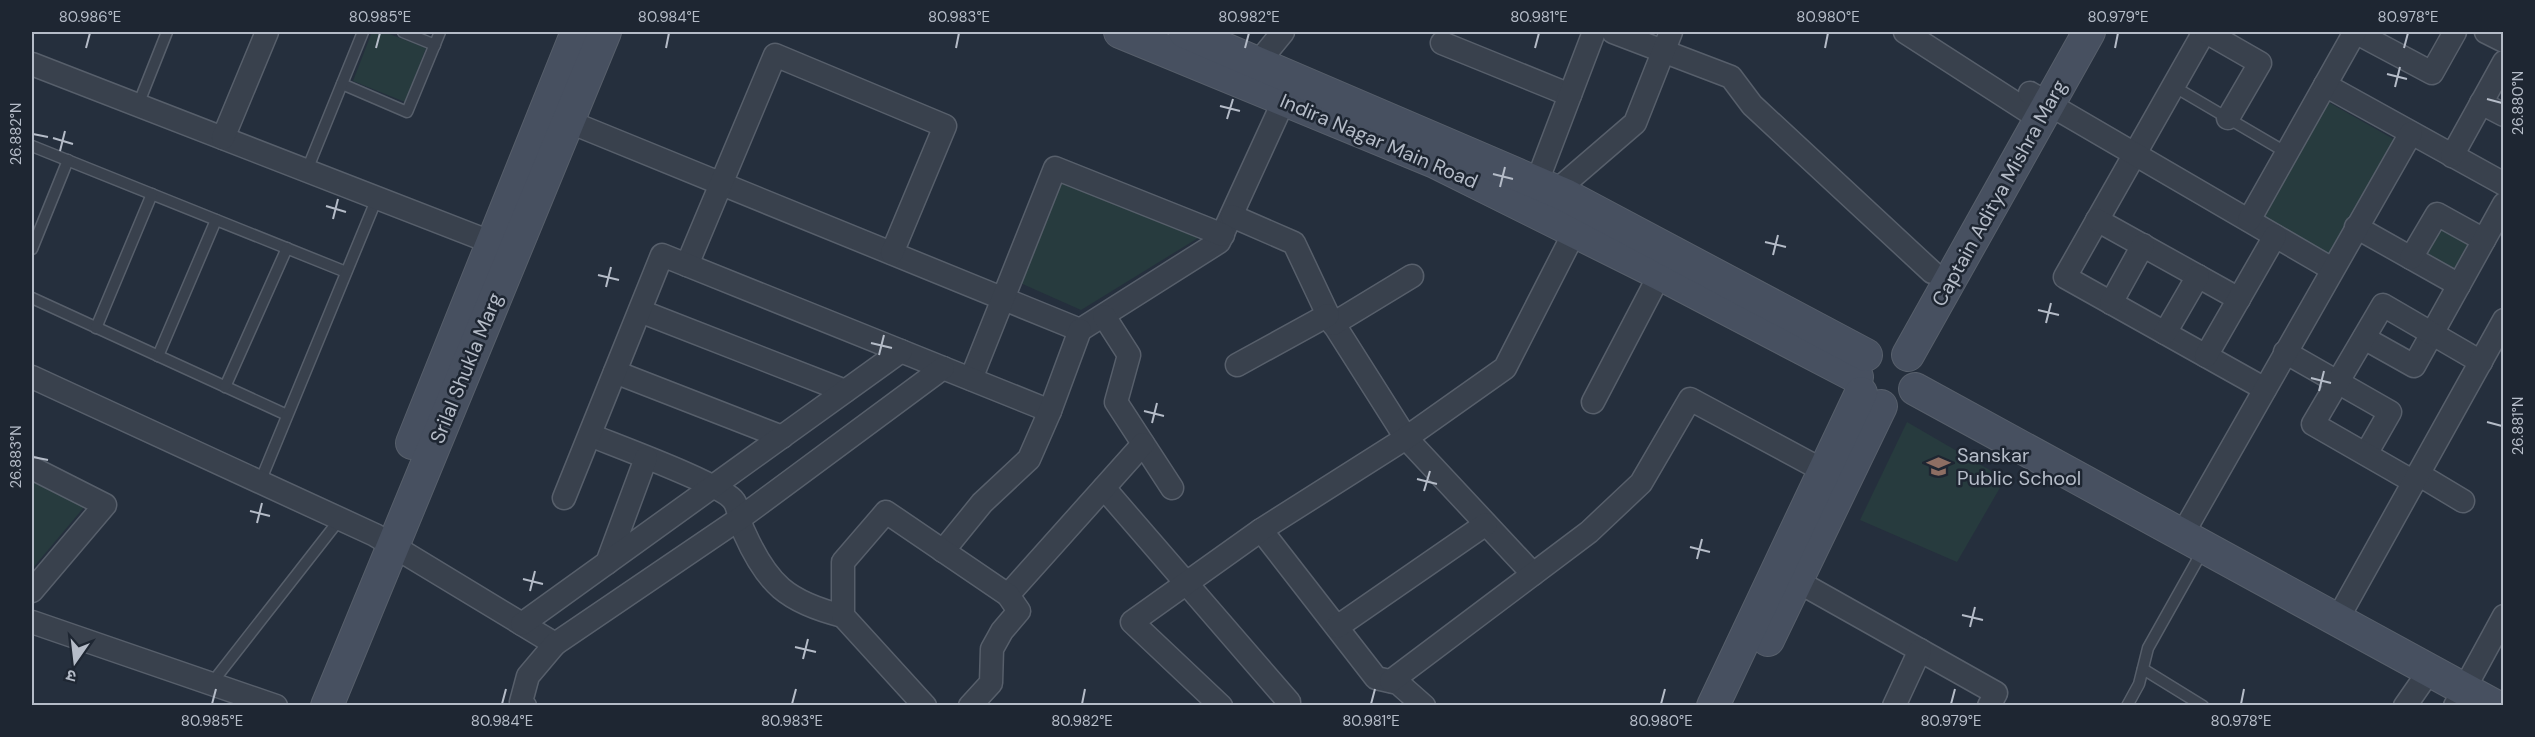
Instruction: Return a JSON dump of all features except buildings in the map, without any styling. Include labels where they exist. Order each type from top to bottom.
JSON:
[{"type":"street","points":[[223,138],[267,32]]},
{"type":"street","name":"Srilal Shukla Marg","points":[[556,117],[577,32]]},
{"type":"street","name":"Srilal Shukla Marg","points":[[327,705],[384,541],[556,117],[605,32]]},
{"type":"street","name":"Indira Nagar Main Road","points":[[1120,32],[1250,72],[1289,88],[1435,162],[1540,194],[1877,372]]},
{"type":"street","name":"Indira Nagar Main Road","points":[[1185,32],[1250,72]]},
{"type":"street","points":[[1250,72],[1283,32]]},
{"type":"street","points":[[1540,194],[1570,95],[1594,32]]},
{"type":"street","points":[[1613,32],[1668,41],[1731,77],[1752,105],[1932,272]]},
{"type":"street","name":"Captain Aditya Mishra Marg","points":[[1737,705],[1797,581],[1877,372],[2035,106],[2064,32]]},
{"type":"street","name":"Captain Aditya Mishra Marg","points":[[1713,705],[1824,471],[1932,272],[2035,106],[2089,32]]},
{"type":"street","points":[[2228,118],[2260,63],[2205,32],[2065,277],[2265,389]]},
{"type":"street","points":[[2249,220],[2355,32],[2432,73],[2454,32]]},
{"type":"street","points":[[2486,32],[2504,41]]},
{"type":"street","points":[[1911,33],[2035,106],[2135,154],[2332,269]]},
{"type":"street","points":[[1540,194],[1635,123],[1668,41]]},
{"type":"street","points":[[1442,43],[1570,95]]},
{"type":"street","points":[[687,265],[776,55],[945,126],[892,253]]},
{"type":"street","points":[[2452,156],[2504,62]]},
{"type":"street","points":[[32,64],[503,247]]},
{"type":"street","points":[[2325,85],[2504,184]]},
{"type":"street","points":[[943,551],[982,503],[1029,459],[1050,411],[1080,330],[1220,242],[1289,88]]},
{"type":"street","points":[[2481,103],[2504,115]]},
{"type":"street","points":[[556,117],[1080,330]]},
{"type":"street","points":[[2193,541],[2265,389],[2411,133]]},
{"type":"street","points":[[971,379],[1055,168],[1227,225],[1294,243],[1331,320],[1406,438],[1533,574]]},
{"type":"street","name":"Indira Nagar Main Road","points":[[1540,194],[1575,231],[1660,274],[1877,372]]},
{"type":"street","points":[[2364,338],[2414,366],[2504,204]]},
{"type":"street","points":[[2411,258],[2438,214],[2484,240]]},
{"type":"street","points":[[2097,220],[2239,299]]},
{"type":"street","points":[[2356,227],[2459,285]]},
{"type":"street","points":[[1221,705],[1132,622],[1261,530],[1406,438],[1505,368],[1575,231]]},
{"type":"street","points":[[2206,356],[2276,236]]},
{"type":"street","points":[[2111,303],[2143,245]]},
{"type":"street","points":[[564,498],[662,255],[1050,411]]},
{"type":"street","points":[[1593,402],[1660,274]]},
{"type":"street","points":[[1237,365],[1331,320],[1412,276]]},
{"type":"street","points":[[2165,333],[2198,276]]},
{"type":"street","points":[[2463,501],[2366,454],[2313,424],[2383,305],[2481,362]]},
{"type":"street","points":[[640,311],[845,391]]},
{"type":"street","points":[[1104,316],[1129,355],[1116,402],[1172,488]]},
{"type":"street","points":[[2337,620],[2504,320]]},
{"type":"street","points":[[522,624],[901,351]]},
{"type":"street","points":[[2285,352],[2390,412],[2366,454]]},
{"type":"street","points":[[1877,372],[1916,366],[1918,374],[1915,390],[2430,670],[2459,697],[2495,705]]},
{"type":"street","points":[[525,705],[521,702],[528,676],[555,644],[739,519],[944,368]]},
{"type":"street","points":[[615,372],[782,437]]},
{"type":"street","points":[[32,377],[384,541],[555,644]]},
{"type":"street","points":[[1391,681],[1589,532],[1641,483],[1690,399],[1824,471]]},
{"type":"street","points":[[590,435],[714,486],[734,501],[739,519],[758,563],[781,591],[818,609],[843,616],[925,705]]},
{"type":"street","points":[[1008,595],[1143,444]]},
{"type":"street","points":[[607,563],[646,458]]},
{"type":"street","points":[[32,468],[105,505],[32,591]]},
{"type":"street","points":[[1104,488],[1288,702]]},
{"type":"street","points":[[843,616],[843,562],[886,512],[1008,595],[1019,611],[1002,631],[992,649],[991,683],[970,705]]},
{"type":"street","points":[[1337,627],[1486,524]]},
{"type":"street","points":[[1261,530],[1376,678],[1398,683],[1424,705]]},
{"type":"street","name":"Srilal Shukla Marg","points":[[305,705],[384,541]]},
{"type":"street","points":[[1797,581],[1995,693],[1989,705]]},
{"type":"street","points":[[2459,697],[2504,616]]},
{"type":"street","points":[[32,622],[276,705]]},
{"type":"street","points":[[1894,705],[1920,650]]},
{"type":"street","points":[[2405,705],[2430,670]]},
{"type":"lane","points":[[138,105],[167,32]]},
{"type":"lane","points":[[307,170],[363,32]]},
{"type":"lane","points":[[403,32],[435,45]]},
{"type":"lane","points":[[342,84],[407,112],[440,32]]},
{"type":"lane","points":[[2173,86],[2287,153]]},
{"type":"lane","points":[[32,146],[346,272]]},
{"type":"lane","points":[[32,249],[68,160]]},
{"type":"lane","points":[[96,328],[152,194]]},
{"type":"lane","points":[[260,482],[377,198]]},
{"type":"lane","points":[[158,356],[216,220]]},
{"type":"lane","points":[[225,387],[286,248]]},
{"type":"lane","points":[[32,298],[287,415]]},
{"type":"lane","points":[[211,684],[340,519]]},
{"type":"lane","points":[[2127,705],[2139,684],[2148,648],[2193,541]]},
{"type":"lane","points":[[2143,669],[2203,705]]},
{"type":"green space","points":[[372,32],[384,32],[426,48],[405,102],[353,81]]},
{"type":"green space","points":[[2328,102],[2397,141],[2331,256],[2263,218]]},
{"type":"green space","points":[[1062,180],[1198,238],[1081,310],[1018,282]]},
{"type":"green space","points":[[2437,223],[2477,245],[2458,279],[2418,257]]},
{"type":"green space","points":[[1907,422],[2005,479],[1957,562],[1860,520]]},
{"type":"green space","points":[[32,479],[85,506],[32,569]]},
{"type":"place","name":"Sanskar Public School","points":[[1939,467]]}]
